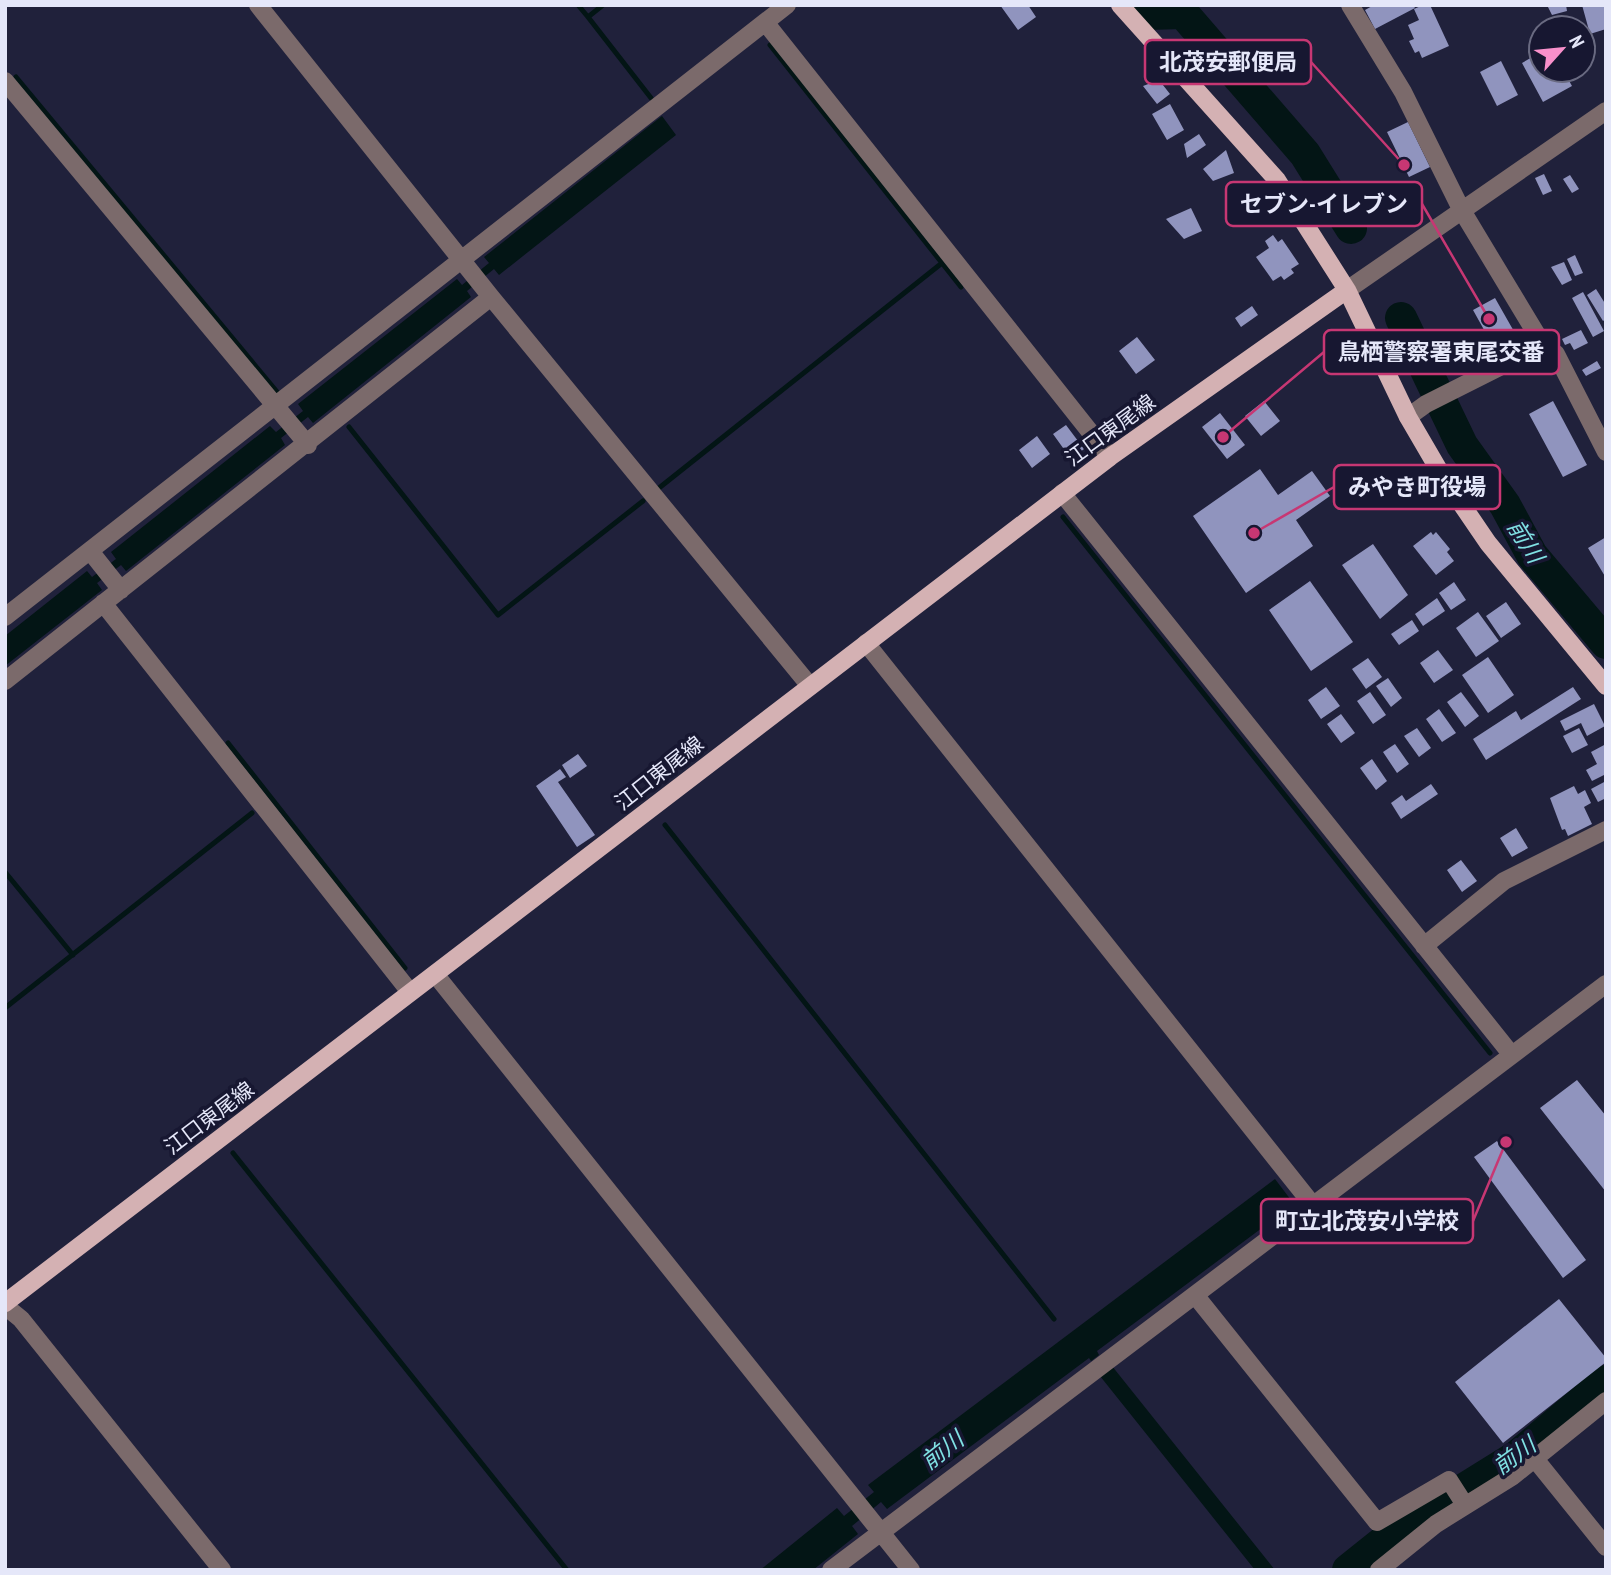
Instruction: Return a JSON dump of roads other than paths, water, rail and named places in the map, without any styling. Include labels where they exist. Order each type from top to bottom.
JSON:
[{"type":"main road","points":[[1122,6],[1276,180],[1347,290],[1408,417],[1443,477],[1489,543],[1606,686]]},
{"type":"main road","name":"江口東尾線","points":[[5,1305],[1062,493],[1347,290]]},
{"type":"street","points":[[258,5],[810,685]]},
{"type":"street","points":[[5,681],[103,603],[111,578],[308,445],[477,278],[787,5]]},
{"type":"street","points":[[1350,5],[1403,92],[1461,209],[1543,345],[1556,354],[1606,452]]},
{"type":"street","points":[[765,22],[1110,457]]},
{"type":"street","points":[[5,81],[308,445]]},
{"type":"street","points":[[1347,290],[1605,112]]},
{"type":"street","points":[[5,617],[275,405],[477,278]]},
{"type":"street","points":[[1408,417],[1450,391],[1543,345]]},
{"type":"street","points":[[1062,493],[1511,1054]]},
{"type":"street","points":[[90,551],[111,578]]},
{"type":"street","points":[[103,603],[410,992]]},
{"type":"street","points":[[866,643],[1312,1205]]},
{"type":"street","points":[[1424,946],[1504,881],[1606,830]]},
{"type":"street","points":[[435,974],[911,1570]]},
{"type":"street","points":[[831,1570],[874,1523],[1195,1295],[1606,984]]},
{"type":"street","points":[[1195,1295],[1377,1522],[1449,1480],[1464,1503]]},
{"type":"street","points":[[5,1305],[21,1318],[222,1570]]},
{"type":"street","points":[[1379,1570],[1464,1503],[1535,1459],[1606,1401]]},
{"type":"street","points":[[1535,1459],[1606,1547]]},
{"type":"water","points":[[662,116],[676,135],[499,275],[494,269],[467,291],[471,297],[313,423],[308,417],[281,438],[285,445],[126,571],[121,565],[97,583],[102,590],[5,666],[5,636],[87,571],[92,577],[116,559],[111,552],[270,426],[276,432],[303,411],[298,404],[457,279],[462,285],[489,263],[484,257]]},
{"type":"water","points":[[1275,1179],[1294,1204],[1097,1351],[1099,1355],[1091,1361],[1089,1358],[887,1509],[881,1502],[852,1526],[858,1534],[813,1570],[760,1570],[837,1508],[844,1516],[874,1492],[868,1485]]},
{"type":"water","points":[[1112,1366],[1275,1570],[1255,1570],[1100,1376]]},
{"type":"water","points":[[1444,1497],[1447,1503],[1360,1570],[1340,1570],[1394,1526]]},
{"type":"waterway","points":[[578,5],[588,17]]},
{"type":"waterway","points":[[603,5],[588,17],[651,98]]},
{"type":"waterway","name":"前川","points":[[1139,5],[1146,14],[1183,13],[1305,154],[1351,228]]},
{"type":"waterway","points":[[770,45],[942,263]]},
{"type":"waterway","points":[[16,77],[278,393]]},
{"type":"waterway","points":[[659,488],[942,263],[961,287]]},
{"type":"waterway","name":"前川","points":[[1401,318],[1462,445],[1505,505],[1532,555],[1606,643]]},
{"type":"waterway","points":[[349,427],[498,615],[643,501]]},
{"type":"waterway","points":[[1063,517],[1490,1053]]},
{"type":"waterway","points":[[228,743],[405,968]]},
{"type":"waterway","points":[[5,1008],[252,813]]},
{"type":"waterway","points":[[665,825],[1054,1319]]},
{"type":"waterway","points":[[5,872],[73,955]]},
{"type":"waterway","points":[[233,1153],[567,1570]]},
{"type":"waterway","name":"前川","points":[[1348,1570],[1398,1530],[1517,1456],[1606,1381]]},
{"type":"place","name":"北茂安郵便局","points":[[1404,165]]},
{"type":"place","name":"セブン-イレブン","points":[[1489,319]]},
{"type":"place","name":"鳥栖警察署東尾交番","points":[[1223,437]]},
{"type":"place","name":"みやき町役場","points":[[1254,533]]},
{"type":"place","name":"町立北茂安小学校","points":[[1506,1142]]}]
